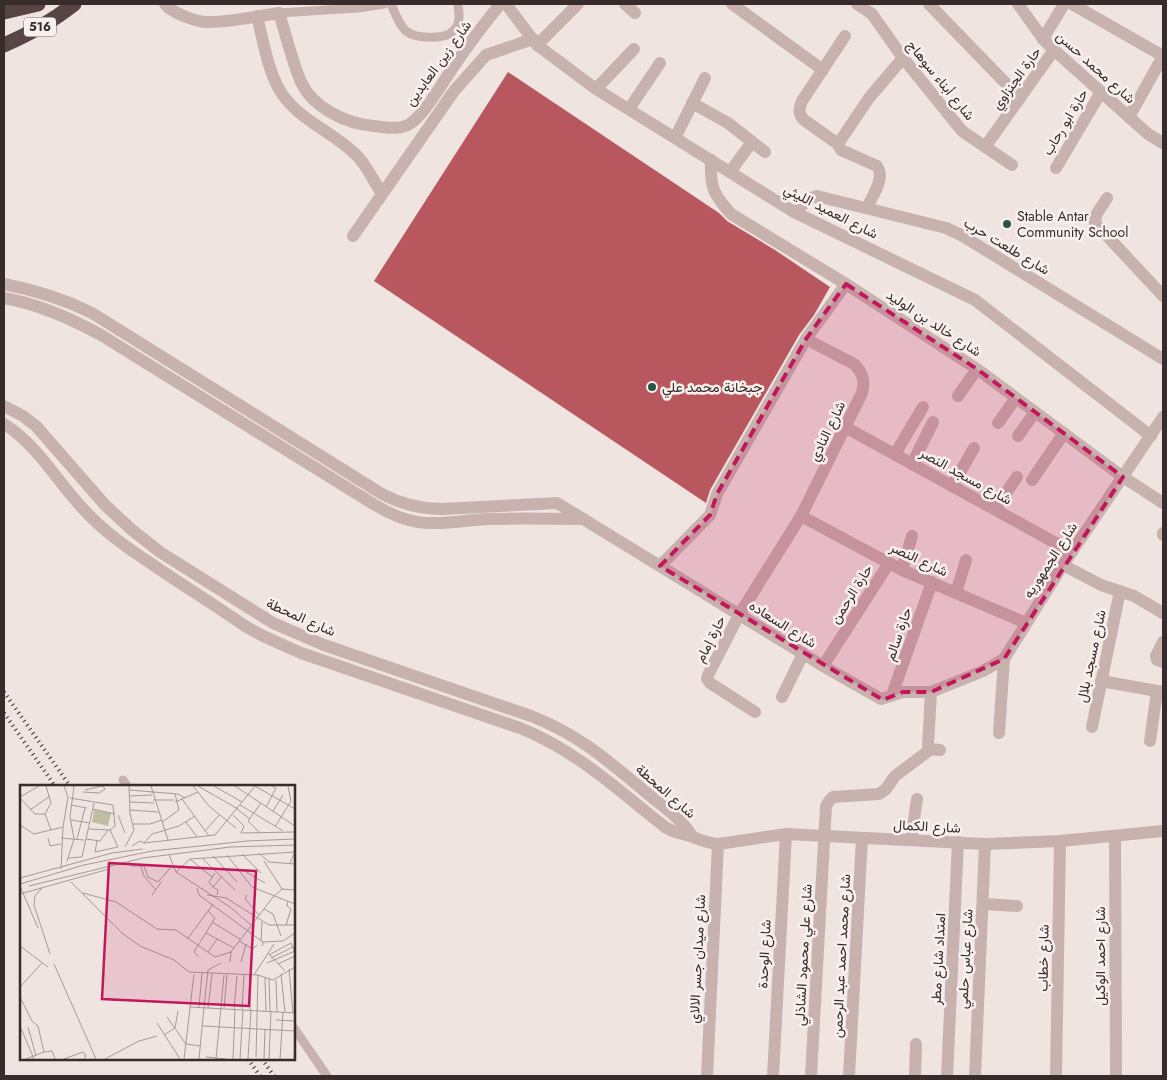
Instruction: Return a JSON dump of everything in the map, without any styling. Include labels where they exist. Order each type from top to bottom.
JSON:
[{"type":"highway","name":"516","points":[[4,12],[38,4]]},
{"type":"highway","name":"516","points":[[4,44],[36,29],[74,4]]},
{"type":"street","points":[[164,4],[168,8],[187,17],[209,22],[279,13]]},
{"type":"street","name":"شارع زين العابدين","points":[[279,13],[302,84],[314,99],[329,111],[350,122],[359,125],[396,128],[409,124],[419,116],[461,55],[500,4]]},
{"type":"street","name":"شارع العميد الليثي","points":[[506,4],[535,42],[596,89],[794,212],[975,300],[1151,436]]},
{"type":"street","points":[[353,236],[454,91],[486,55],[535,42],[578,4]]},
{"type":"street","points":[[624,4],[635,13]]},
{"type":"street","points":[[732,4],[822,70]]},
{"type":"street","name":"شارع أبناء سوهاج","points":[[857,4],[872,14],[962,131],[1012,165]]},
{"type":"street","points":[[929,4],[1020,98]]},
{"type":"street","name":"شارع محمد حسن","points":[[1018,4],[1043,39],[1054,50],[1128,117],[1148,134],[1163,143]]},
{"type":"street","points":[[1043,39],[1064,4]]},
{"type":"street","points":[[1072,4],[1163,56],[1128,117]]},
{"type":"street","points":[[257,16],[271,71],[280,90],[308,120],[339,141],[360,159],[382,194]]},
{"type":"street","points":[[845,36],[802,101],[799,108],[800,116],[838,144],[841,150],[877,166],[880,170],[880,180],[867,208]]},
{"type":"street","points":[[596,89],[634,49]]},
{"type":"street","name":"حارة الجنزاوي","points":[[985,147],[1054,50]]},
{"type":"street","points":[[838,144],[869,98],[904,58]]},
{"type":"street","points":[[629,109],[660,62]]},
{"type":"street","points":[[676,138],[705,78]]},
{"type":"street","name":"حارة ابو رحاب","points":[[1056,168],[1101,92]]},
{"type":"street","points":[[692,103],[728,123],[765,152]]},
{"type":"street","points":[[339,141],[350,122]]},
{"type":"street","points":[[730,172],[752,142]]},
{"type":"street","name":"شارع خالد بن الوليد","points":[[712,160],[711,180],[718,199],[731,214],[846,284],[977,369],[1163,503]]},
{"type":"street","name":"شارع طلعت حرب","points":[[794,212],[811,198],[817,196],[946,228],[961,235],[1163,359]]},
{"type":"street","points":[[1107,198],[1096,215],[1095,224],[1163,296]]},
{"type":"street","points":[[4,284],[53,296],[92,313],[393,500],[429,509],[584,519]]},
{"type":"street","points":[[660,566],[710,515],[717,494],[806,339],[846,284]]},
{"type":"street","points":[[4,298],[57,313],[101,335],[387,512],[414,522],[428,524],[443,524],[490,513]]},
{"type":"street","name":"شارع النادي","points":[[739,615],[801,516],[864,386],[860,370],[854,364],[806,339]]},
{"type":"street","points":[[958,396],[977,369]]},
{"type":"street","points":[[998,423],[1016,398]]},
{"type":"street","name":"شارع المحطة","points":[[4,406],[23,416],[36,426],[106,505],[132,530],[160,552],[256,614],[307,639],[531,716],[564,730],[595,750],[679,821],[692,836]]},
{"type":"street","points":[[895,454],[923,407]]},
{"type":"street","points":[[1018,436],[1035,412]]},
{"type":"street","name":"شارع الجمهوريه","points":[[1000,733],[1004,659],[1063,565],[1163,417]]},
{"type":"street","points":[[912,464],[933,422]]},
{"type":"street","name":"شارع المحطة","points":[[4,424],[34,449],[78,504],[104,530],[133,552],[245,626],[301,653],[536,735],[582,761],[671,831],[692,836]]},
{"type":"street","name":"شارع مسجد النصر","points":[[846,426],[1072,552]]},
{"type":"street","points":[[1032,480],[1064,433]]},
{"type":"street","points":[[952,486],[974,448]]},
{"type":"street","points":[[995,510],[1017,477]]},
{"type":"street","name":"شارع السعاده","points":[[490,513],[557,503],[803,654],[881,699],[886,699],[903,692],[931,692],[1004,659]]},
{"type":"street","name":"شارع النصر","points":[[801,516],[902,570],[1026,623]]},
{"type":"street","points":[[902,570],[912,536]]},
{"type":"street","points":[[956,593],[966,560]]},
{"type":"street","name":"حارة الرحمن","points":[[823,666],[889,563]]},
{"type":"street","points":[[1063,565],[1100,585],[1134,596],[1163,613]]},
{"type":"street","name":"حارة سالم","points":[[892,695],[932,582]]},
{"type":"street","name":"شارع مسجد بلال","points":[[1092,727],[1120,590]]},
{"type":"street","name":"حارة إمام","points":[[739,615],[707,679],[710,683],[754,712]]},
{"type":"street","points":[[1163,642],[1156,656],[1158,660],[1163,662]]},
{"type":"street","points":[[782,697],[803,654]]},
{"type":"street","points":[[1101,681],[1160,692],[1150,741]]},
{"type":"street","name":"شارع علي محمود الشاذلي","points":[[812,1076],[826,806],[833,797],[879,794],[886,789],[895,776],[935,750],[928,742],[931,692]]},
{"type":"street","points":[[911,840],[917,799]]},
{"type":"street","name":"شارع الكمال","points":[[692,836],[709,843],[718,844],[786,834],[985,844],[1060,841],[1163,831]]},
{"type":"street","name":"شارع الوحدة","points":[[773,1076],[786,834]]},
{"type":"street","name":"شارع احمد الوكيل","points":[[1114,836],[1116,1076]]},
{"type":"street","name":"شارع محمد احمد عبد الرحمن","points":[[849,1076],[862,838]]},
{"type":"street","name":"شارع خطاب","points":[[1056,1076],[1060,841]]},
{"type":"street","name":"امتداد شارع مطر","points":[[947,1076],[958,842]]},
{"type":"street","name":"شارع ميدان جسر الالاي","points":[[707,1076],[718,844]]},
{"type":"street","name":"شارع عباس حلمي","points":[[974,1076],[985,844]]},
{"type":"street","points":[[983,904],[1017,906]]},
{"type":"street","points":[[915,1076],[916,1044]]},
{"type":"lane","points":[[279,13],[358,8],[384,4]]},
{"type":"lane","points":[[391,4],[405,30],[414,36],[421,37],[448,35],[455,30],[458,22],[458,4]]},
{"type":"lane","points":[[295,1029],[327,1076]]},
{"type":"highlighted area","points":[[846,284],[977,369],[1123,477],[1004,659],[931,692],[903,692],[883,700],[660,566],[710,515],[717,494],[806,339]]},
{"type":"building","name":"جبخانة محمد علي","points":[[508,72],[719,213],[727,221],[830,287],[814,315],[799,335],[710,490],[706,503],[374,281]]},
{"type":"railway","points":[[4,692],[69,785]]},
{"type":"railway","points":[[4,713],[54,785]]},
{"type":"railway","points":[[249,1060],[260,1076]]},
{"type":"railway","points":[[263,1060],[274,1076]]},
{"type":"place","name":"Stable Antar Community School","points":[[1007,224]]},
{"type":"place","name":"جبخانة محمد علي","points":[[652,387]]}]
